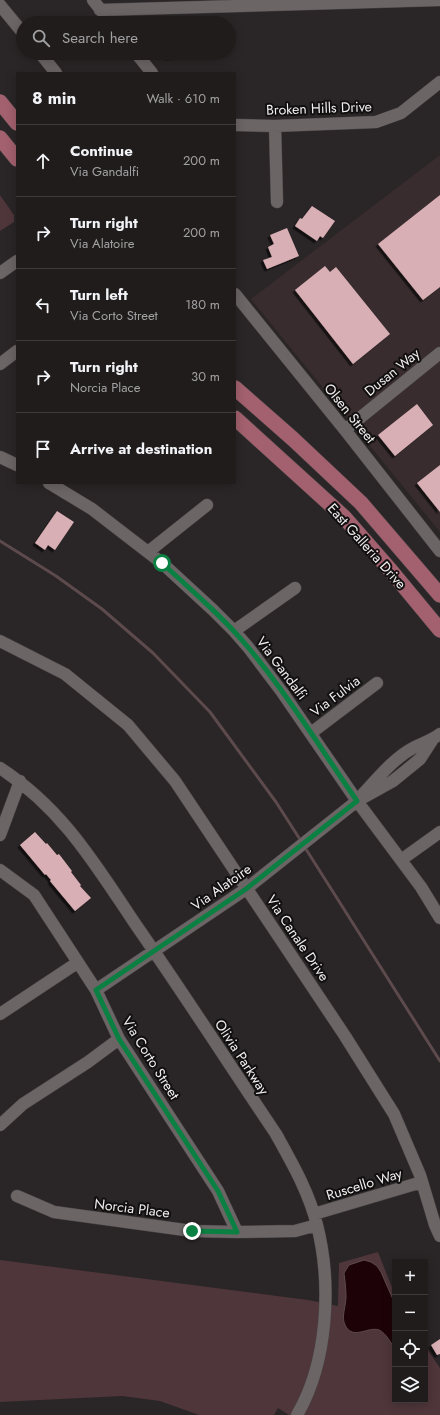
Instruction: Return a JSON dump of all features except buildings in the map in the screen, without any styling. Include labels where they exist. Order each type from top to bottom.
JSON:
[{"type":"main road","points":[[0,102],[16,122]]},
{"type":"main road","points":[[0,138],[16,158]]},
{"type":"main road","name":"East Galleria Drive","points":[[236,389],[293,439],[361,503],[440,595]]},
{"type":"main road","name":"East Galleria Drive","points":[[236,419],[344,517],[440,630]]},
{"type":"street","points":[[92,0],[105,16]]},
{"type":"street","points":[[100,10],[198,4],[440,0]]},
{"type":"street","points":[[0,4],[16,24]]},
{"type":"street","points":[[46,60],[55,72]]},
{"type":"street","points":[[142,60],[151,72]]},
{"type":"street","name":"Broken Hills Drive","points":[[236,125],[275,126],[376,122],[401,113],[440,82]]},
{"type":"street","points":[[275,126],[277,202]]},
{"type":"street","points":[[0,273],[16,262]]},
{"type":"street","name":"Olsen Street","points":[[236,295],[440,551]]},
{"type":"street","points":[[0,364],[16,352]]},
{"type":"street","name":"Dusan Way","points":[[345,430],[440,353]]},
{"type":"street","points":[[0,458],[16,465]]},
{"type":"street","name":"Via Gandalfi","points":[[52,484],[92,509],[162,563],[234,631],[282,692],[357,801],[420,887],[440,918]]},
{"type":"street","points":[[148,552],[207,505]]},
{"type":"street","points":[[234,631],[295,588]]},
{"type":"street","name":"Via Canale Drive","points":[[0,641],[65,674],[128,725],[175,780],[345,1036],[394,1114],[422,1182],[434,1225],[440,1236]]},
{"type":"street","name":"Via Fulvia","points":[[310,734],[377,683]]},
{"type":"street","name":"Via Alatoire","points":[[96,990],[246,889],[357,801],[384,770],[412,748],[437,737]]},
{"type":"street","name":"Olivia Parkway","points":[[0,768],[20,781],[44,802],[76,837],[154,950],[276,1134],[304,1188],[316,1220],[324,1264],[326,1290],[317,1364],[297,1415]]},
{"type":"street","points":[[0,835],[20,781]]},
{"type":"street","points":[[401,860],[440,832]]},
{"type":"street","name":"Via Corto Street","points":[[0,870],[34,895],[96,990],[119,1039],[218,1191],[237,1232]]},
{"type":"street","points":[[0,1014],[77,963]]},
{"type":"street","points":[[0,1125],[23,1104],[88,1062],[119,1039]]},
{"type":"street","name":"Ruscello Way","points":[[316,1220],[422,1182]]},
{"type":"street","name":"Norcia Place","points":[[17,1196],[54,1212],[192,1231],[237,1232],[294,1230],[316,1220]]},
{"type":"shaded area","points":[[440,155],[440,532],[251,299]]},
{"type":"shaded area","points":[[0,195],[14,215],[14,222],[0,231]]},
{"type":"shaded area","points":[[378,1252],[392,1287],[392,1403],[428,1403],[428,1350],[440,1368],[440,1415],[289,1415],[278,1408],[274,1415],[199,1415],[160,1401],[122,1396],[0,1402],[0,1260],[308,1300],[338,1306],[339,1263]]},
{"type":"shaded area","points":[[364,1260],[377,1266],[381,1272],[392,1297],[392,1345],[382,1331],[375,1329],[356,1333],[348,1330],[345,1325],[344,1315],[346,1288],[344,1273],[349,1265]]},
{"type":"waterway","points":[[0,541],[56,576],[102,609],[153,653],[210,712],[276,802],[301,841]]},
{"type":"waterway","points":[[304,846],[440,1061]]},
{"type":"route","points":[[162,563],[213,610],[248,647],[282,692],[357,801],[246,889],[96,990],[119,1039],[218,1191],[237,1232],[192,1231]]}]
